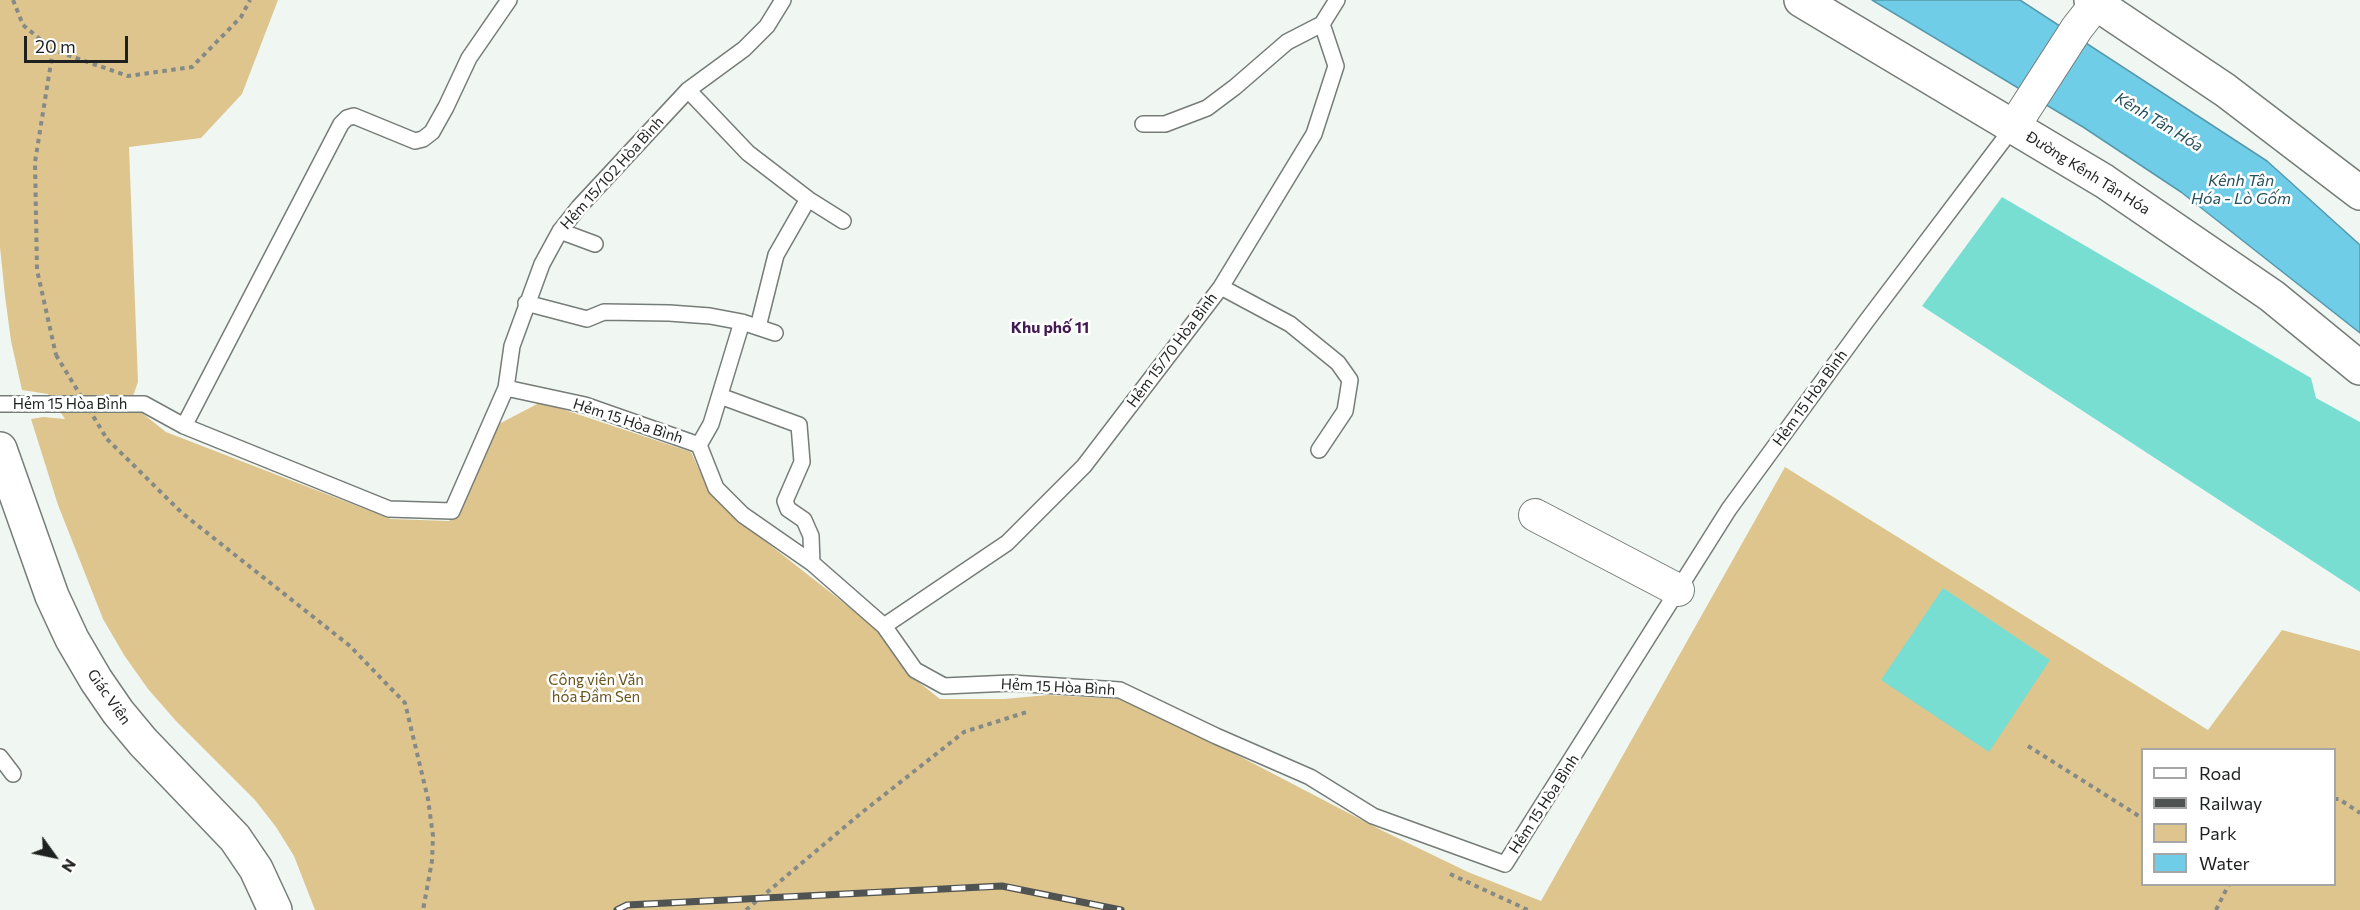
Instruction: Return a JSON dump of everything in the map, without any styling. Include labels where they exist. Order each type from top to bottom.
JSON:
[{"type":"street","name":"Đường Kênh Tân Hóa","points":[[1801,0],[2022,114],[2104,181],[2272,296],[2360,368]]},
{"type":"street","points":[[2022,114],[2091,8],[2225,90],[2360,193]]},
{"type":"street","name":"Giác Viên","points":[[0,449],[52,596],[72,639],[96,680],[143,742],[235,838],[255,869],[275,910]]},
{"type":"street","points":[[1535,515],[1678,590]]},
{"type":"lane","points":[[184,426],[341,124],[347,117],[354,116],[414,141],[423,139],[432,132],[469,58],[508,0]]},
{"type":"lane","name":"Hẻm 15/102 Hòa Bình","points":[[506,388],[512,346],[526,303],[542,264],[560,231],[579,207],[688,90],[744,49],[767,26],[783,0]]},
{"type":"lane","points":[[1143,124],[1165,124],[1207,108],[1287,42],[1322,24],[1337,0]]},
{"type":"lane","name":"Hẻm 15/70 Hòa Bình","points":[[884,626],[1007,543],[1084,466],[1221,286],[1314,134],[1336,66],[1322,24]]},
{"type":"lane","points":[[688,90],[748,153],[808,199],[843,221]]},
{"type":"lane","name":"Hẻm 15 Hòa Bình","points":[[0,404],[144,404],[184,426],[389,509],[452,511],[506,388],[585,405],[699,445],[716,488],[743,514],[812,563],[884,626],[915,670],[944,686],[1011,682],[1120,690],[1310,777],[1373,816],[1505,864],[1728,509],[2022,114]]},
{"type":"lane","points":[[758,327],[776,255],[808,199]]},
{"type":"lane","points":[[560,231],[595,244]]},
{"type":"lane","points":[[1221,286],[1290,324],[1338,363],[1350,380],[1345,411],[1319,450]]},
{"type":"lane","points":[[526,303],[587,319],[604,312],[710,316],[742,322],[775,333]]},
{"type":"lane","points":[[699,445],[711,424],[742,322]]},
{"type":"lane","points":[[720,396],[799,425],[802,462],[785,501],[788,509],[804,520],[811,536],[812,563]]},
{"type":"lane","points":[[0,757],[13,774]]},
{"type":"path","points":[[13,0],[23,24],[53,50],[128,76],[192,67],[241,17],[250,0]]},
{"type":"path","points":[[53,50],[35,162],[37,270],[56,355],[107,439],[182,513],[350,646],[405,703],[428,799],[433,836],[432,861],[423,910]]},
{"type":"path","points":[[746,910],[860,814],[964,732],[1032,710]]},
{"type":"path","points":[[2028,746],[2141,817]]},
{"type":"path","points":[[2336,799],[2360,813]]},
{"type":"path","points":[[1449,873],[1528,910]]},
{"type":"path","points":[[2216,910],[2228,886]]},
{"type":"green space","name":"Công viên Văn hóa Đầm Sen","points":[[0,0],[278,0],[242,94],[201,138],[129,147],[138,382],[127,413],[142,413],[166,432],[391,519],[449,521],[457,512],[497,425],[541,402],[691,452],[709,492],[737,519],[877,629],[912,677],[940,699],[1004,699],[1048,695],[1119,699],[1195,733],[1381,830],[1468,872],[1541,901],[1785,467],[2208,730],[2282,630],[2360,651],[2360,910],[315,910],[294,856],[276,827],[255,800],[176,721],[148,689],[124,655],[103,619],[58,505],[31,419],[43,417],[65,419],[48,394],[22,390],[11,341],[0,247]]},
{"type":"water","name":"Kênh Tân Hóa - Lò Gốm","points":[[1872,0],[2020,0],[2267,161],[2360,245],[2360,333],[2181,192],[2083,127]]},
{"type":"building","points":[[2002,197],[2311,378],[2316,398],[2360,422],[2360,592],[1922,306]]},
{"type":"building","points":[[1943,588],[2050,660],[1989,752],[1881,680]]},
{"type":"railway","points":[[617,910],[627,905],[1002,886],[1121,910]]},
{"type":"district","name":"Khu phố 11","points":[[1050,328]]},
{"type":"water label","name":"Kênh Tân Hóa","points":[[2159,122]]}]
